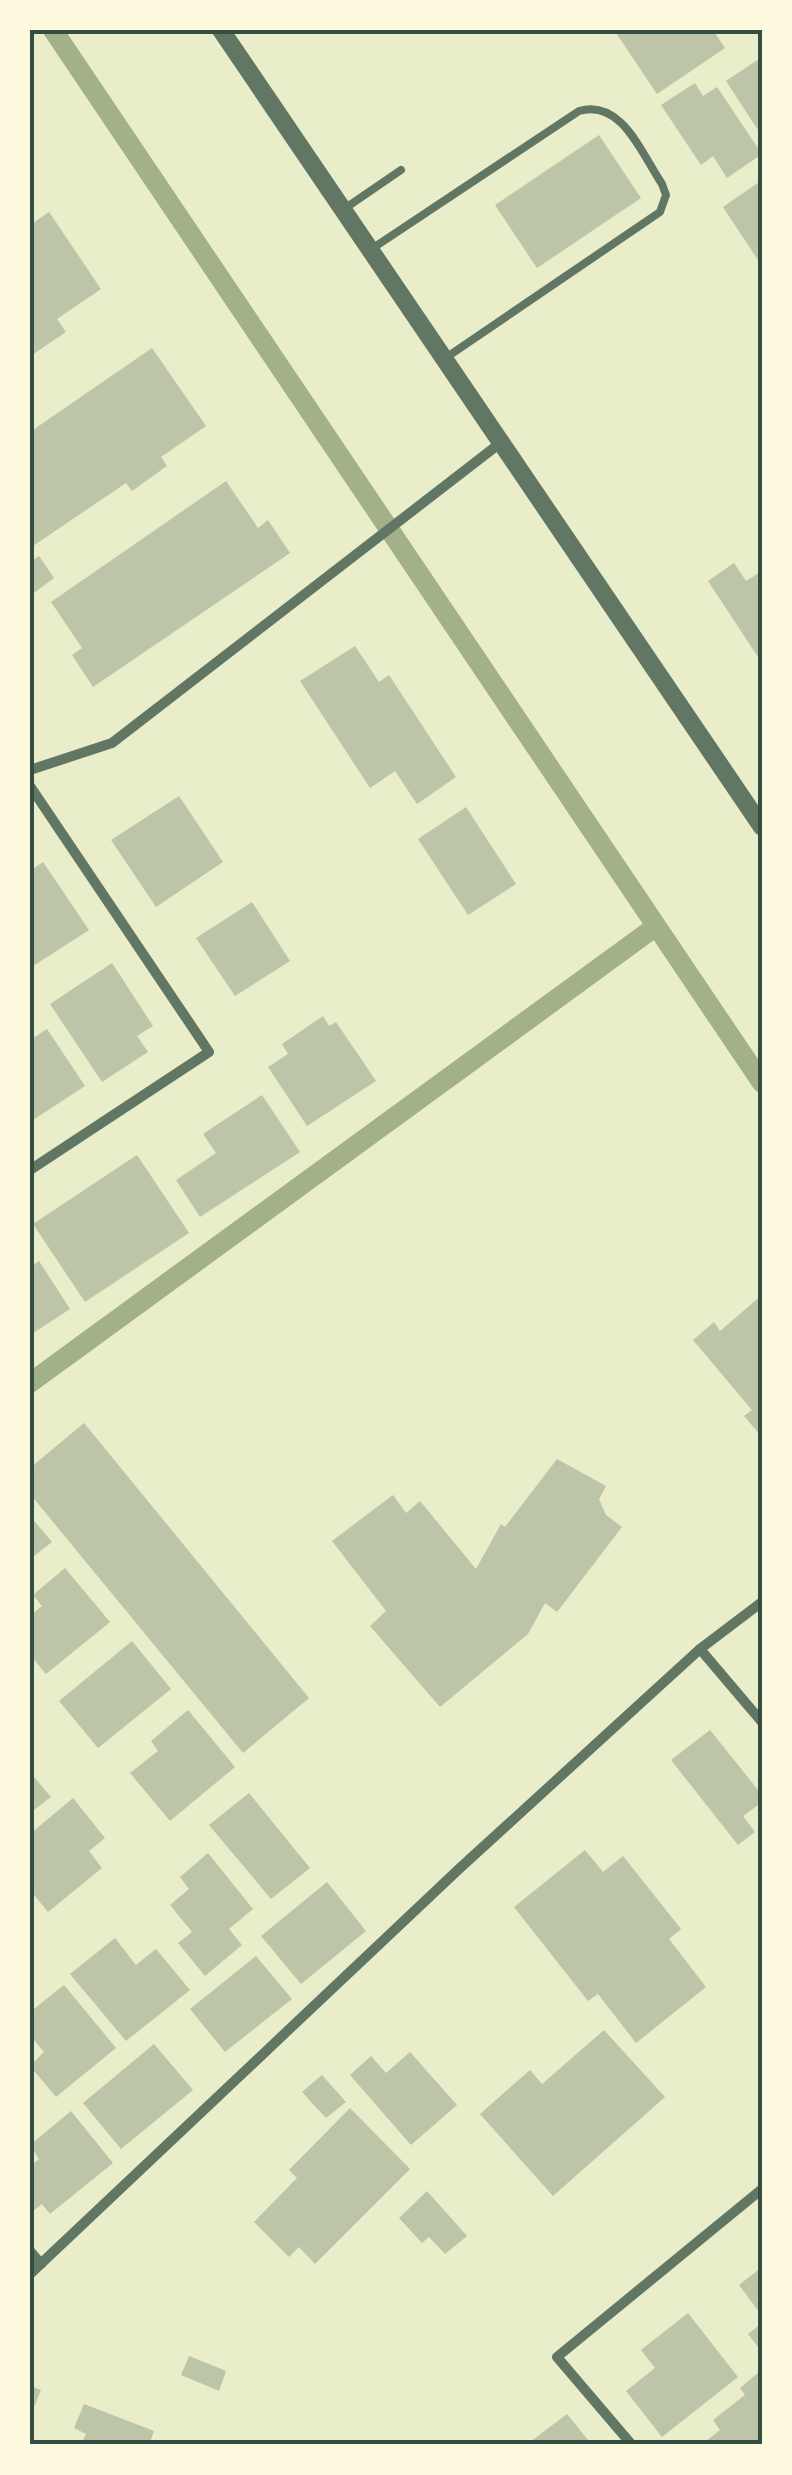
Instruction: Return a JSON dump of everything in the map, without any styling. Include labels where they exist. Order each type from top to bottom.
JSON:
[{"type":"street","points":[[221,30],[762,827]]},
{"type":"street","points":[[30,770],[112,742],[499,444]]},
{"type":"street","points":[[30,786],[209,1052],[30,1170]]},
{"type":"street","points":[[30,2274],[460,1868],[700,1649],[762,1602]]},
{"type":"street","points":[[700,1649],[762,1722]]},
{"type":"street","points":[[632,2445],[557,2357],[762,2189]]},
{"type":"street","points":[[30,2251],[41,2264]]},
{"type":"lane","points":[[370,250],[579,112],[598,106],[614,112],[662,184],[666,195],[660,212],[442,360]]},
{"type":"lane","points":[[344,209],[401,170]]},
{"type":"building","points":[[614,30],[713,30],[725,48],[657,94]]},
{"type":"building","points":[[762,57],[762,136],[726,81]]},
{"type":"building","points":[[695,83],[703,96],[717,87],[762,154],[727,178],[713,156],[701,165],[661,105]]},
{"type":"building","points":[[599,135],[641,198],[537,268],[495,205]]},
{"type":"building","points":[[762,180],[762,266],[723,207]]},
{"type":"building","points":[[49,212],[101,289],[57,319],[66,332],[32,355],[30,225]]},
{"type":"building","points":[[152,348],[206,426],[161,457],[167,466],[132,491],[126,483],[30,548],[30,432]]},
{"type":"building","points":[[226,481],[258,528],[268,520],[290,553],[93,687],[72,655],[82,648],[51,602]]},
{"type":"building","points":[[39,556],[54,578],[30,596],[30,562]]},
{"type":"building","points":[[734,563],[746,581],[762,571],[762,663],[708,581]]},
{"type":"building","points":[[355,646],[379,682],[389,675],[456,777],[417,804],[395,771],[370,788],[300,681]]},
{"type":"building","points":[[179,796],[223,862],[156,907],[111,840]]},
{"type":"building","points":[[466,807],[516,884],[468,915],[418,839]]},
{"type":"building","points":[[43,862],[89,930],[30,968],[30,871]]},
{"type":"building","points":[[252,902],[290,961],[235,996],[196,938]]},
{"type":"building","points":[[112,963],[153,1026],[137,1036],[148,1052],[102,1082],[50,1004]]},
{"type":"building","points":[[323,1016],[329,1026],[336,1022],[376,1081],[307,1126],[268,1067],[288,1054],[282,1044]]},
{"type":"building","points":[[47,1029],[85,1086],[30,1122],[30,1040]]},
{"type":"building","points":[[262,1095],[300,1152],[200,1217],[176,1180],[216,1153],[203,1134]]},
{"type":"building","points":[[137,1155],[189,1233],[85,1302],[33,1224]]},
{"type":"building","points":[[39,1261],[70,1309],[30,1335],[30,1267]]},
{"type":"building","points":[[762,1295],[762,1437],[744,1416],[752,1410],[693,1340],[714,1322],[720,1331]]},
{"type":"building","points":[[84,1423],[309,1698],[243,1753],[30,1494],[30,1468]]},
{"type":"building","points":[[557,1459],[606,1486],[599,1499],[606,1515],[622,1527],[557,1612],[545,1603],[528,1634],[440,1707],[370,1626],[386,1611],[332,1541],[393,1495],[406,1513],[420,1501],[476,1569],[501,1524],[505,1527]]},
{"type":"building","points":[[30,1516],[52,1542],[30,1559]]},
{"type":"building","points":[[65,1568],[110,1622],[46,1674],[30,1655],[30,1616],[42,1606],[33,1595]]},
{"type":"building","points":[[132,1641],[171,1689],[98,1748],[59,1701]]},
{"type":"building","points":[[188,1710],[235,1767],[170,1821],[130,1773],[158,1751],[151,1741]]},
{"type":"building","points":[[710,1730],[762,1795],[762,1802],[743,1816],[755,1832],[738,1845],[671,1760]]},
{"type":"building","points":[[30,1772],[51,1797],[30,1813]]},
{"type":"building","points":[[249,1793],[310,1868],[271,1899],[209,1825]]},
{"type":"building","points":[[73,1798],[105,1838],[89,1851],[102,1868],[48,1912],[30,1890],[30,1834]]},
{"type":"building","points":[[585,1850],[603,1872],[623,1856],[681,1929],[669,1939],[706,1987],[636,2043],[598,1994],[588,2001],[514,1907]]},
{"type":"building","points":[[208,1853],[253,1909],[229,1929],[242,1945],[205,1976],[178,1943],[192,1932],[170,1905],[189,1889],[180,1877]]},
{"type":"building","points":[[327,1882],[366,1931],[301,1984],[261,1936]]},
{"type":"building","points":[[115,1938],[136,1965],[156,1949],[190,1990],[126,2041],[70,1974]]},
{"type":"building","points":[[256,1956],[292,1999],[225,2052],[190,2009]]},
{"type":"building","points":[[64,1985],[116,2048],[56,2097],[30,2066],[44,2052],[30,2035],[30,2012]]},
{"type":"building","points":[[604,2030],[665,2097],[553,2196],[480,2114],[530,2070],[542,2084]]},
{"type":"building","points":[[154,2044],[193,2090],[121,2149],[83,2103]]},
{"type":"building","points":[[410,2052],[457,2105],[411,2145],[350,2075],[371,2056],[386,2073]]},
{"type":"building","points":[[322,2075],[346,2102],[326,2118],[302,2092]]},
{"type":"building","points":[[350,2108],[410,2169],[315,2264],[299,2247],[289,2257],[254,2222],[297,2178],[289,2170]]},
{"type":"building","points":[[71,2111],[113,2163],[50,2214],[42,2204],[32,2212],[30,2166],[39,2159],[30,2145]]},
{"type":"building","points":[[427,2191],[467,2236],[445,2254],[429,2237],[422,2243],[399,2218]]},
{"type":"building","points":[[762,2267],[762,2316],[739,2285]]},
{"type":"building","points":[[688,2313],[738,2377],[662,2437],[626,2391],[655,2368],[641,2350]]},
{"type":"building","points":[[762,2323],[762,2352],[748,2334]]},
{"type":"building","points":[[189,2356],[226,2371],[219,2391],[181,2375]]},
{"type":"building","points":[[759,2372],[762,2445],[701,2445],[720,2430],[713,2420],[745,2395],[740,2388]]},
{"type":"building","points":[[30,2386],[41,2390],[30,2417]]},
{"type":"building","points":[[84,2404],[154,2431],[149,2445],[81,2445],[86,2434],[74,2428]]},
{"type":"building","points":[[567,2414],[592,2445],[526,2445]]},
{"type":"waterway","points":[[53,30],[762,1083]]},
{"type":"waterway","points":[[30,1383],[655,927]]}]
